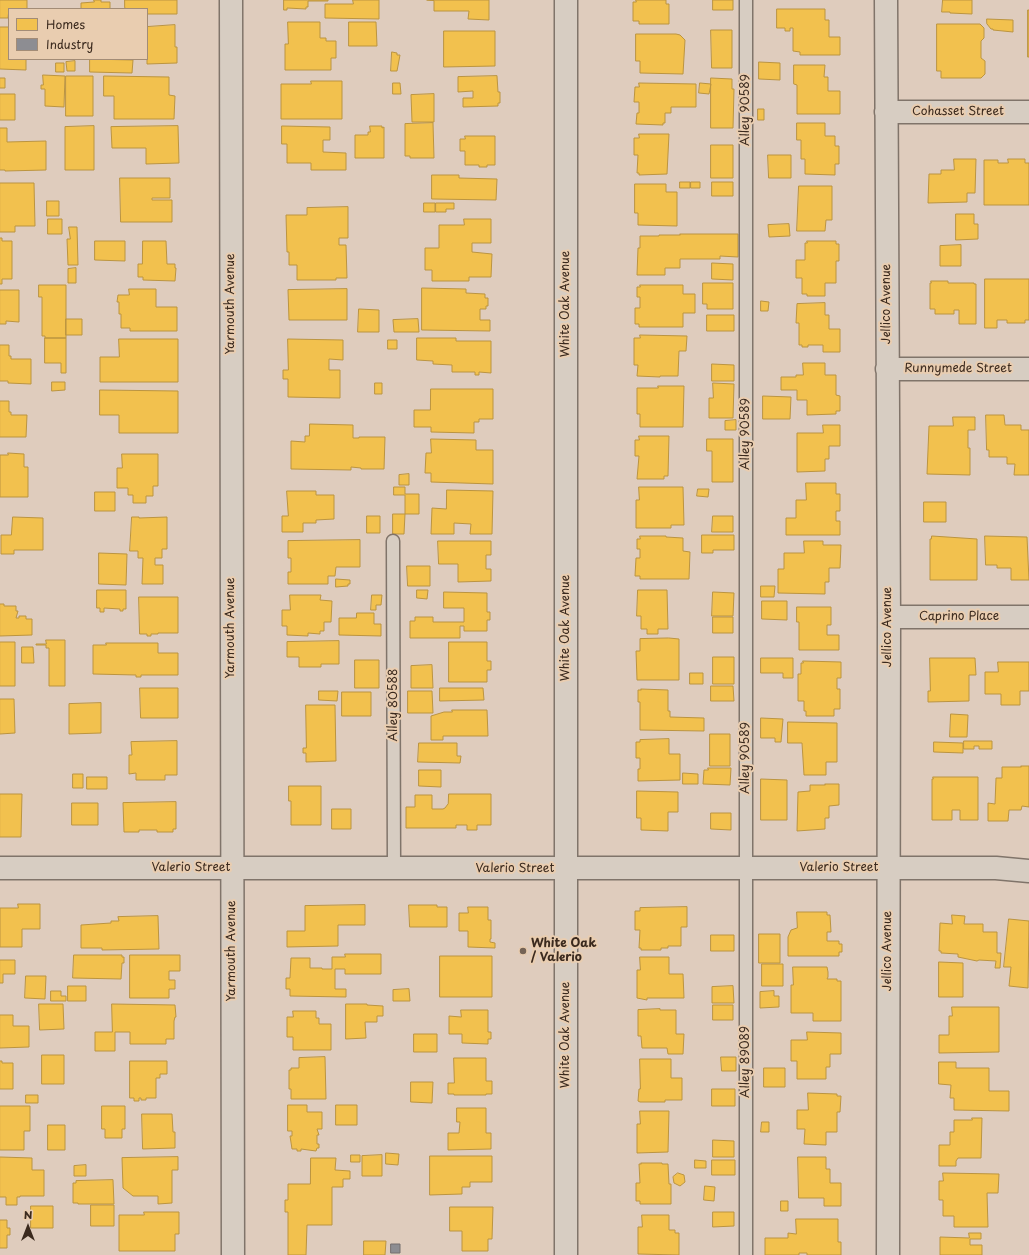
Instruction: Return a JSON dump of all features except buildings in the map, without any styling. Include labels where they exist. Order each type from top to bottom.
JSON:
[{"type":"street","name":"Yarmouth Avenue","points":[[231,0],[232,1255]]},
{"type":"street","name":"White Oak Avenue","points":[[566,0],[566,1255]]},
{"type":"street","name":"Jellico Avenue","points":[[886,0],[889,617],[888,1255]]},
{"type":"street","name":"Cohasset Street","points":[[886,112],[1029,112]]},
{"type":"street","name":"Runnymede Street","points":[[887,369],[1029,369]]},
{"type":"street","name":"Caprino Place","points":[[889,617],[1029,617]]},
{"type":"street","name":"Valerio Street","points":[[0,868],[996,868],[1029,872]]},
{"type":"lane","name":"Alley 90589","points":[[746,0],[746,868]]},
{"type":"lane","name":"Alley 80588","points":[[393,541],[394,868]]},
{"type":"lane","name":"Alley 89089","points":[[746,868],[746,1255]]},
{"type":"place","name":"White Oak / Valerio","points":[[523,951]]}]
